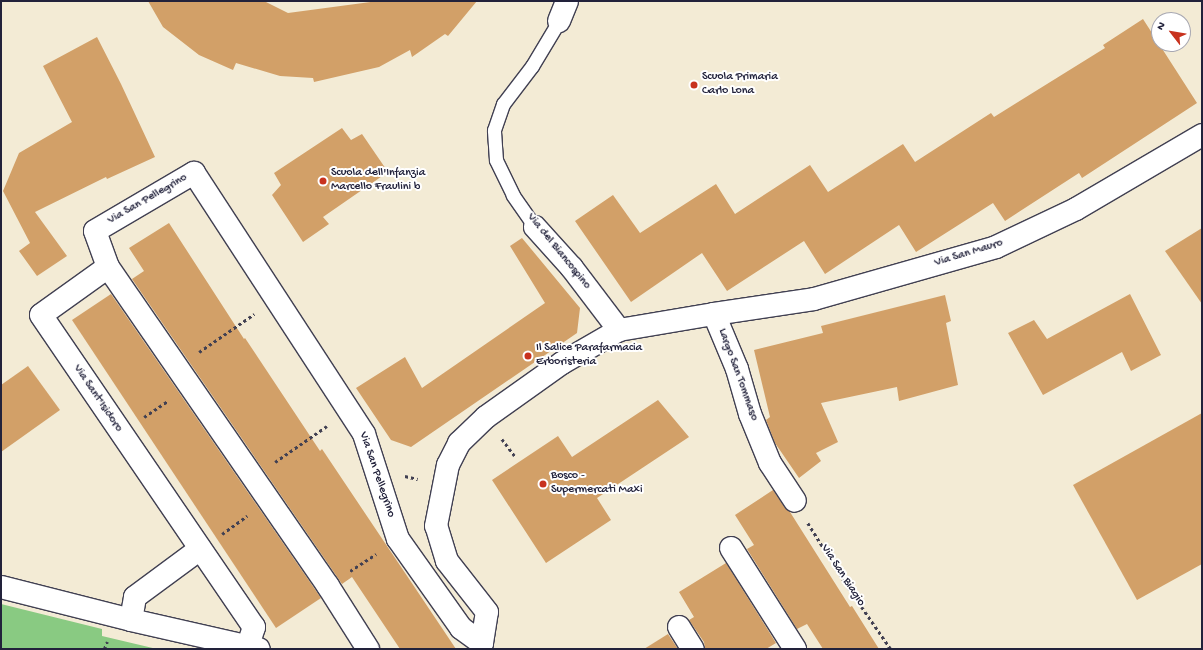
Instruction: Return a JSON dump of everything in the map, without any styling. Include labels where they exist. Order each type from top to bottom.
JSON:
[{"type":"street","name":"Via del Biancospino","points":[[560,22],[568,1]]},
{"type":"street","name":"Via San Mauro","points":[[714,314],[814,299],[996,247],[1076,209],[1202,135]]},
{"type":"street","name":"Via San Pellegrino","points":[[368,649],[328,586],[108,267],[95,231],[194,173],[364,434],[398,539],[461,628],[486,647]]},
{"type":"street","name":"Via del Biancospino","points":[[535,227],[572,268],[619,330]]},
{"type":"street","name":"Via Sant'Isidoro","points":[[1,587],[131,620],[254,648],[254,627],[120,434],[41,315],[108,267]]},
{"type":"street","name":"Largo San Tommaso","points":[[486,647],[487,612],[447,561],[436,526],[448,464],[459,443],[486,416],[562,363],[619,330],[714,314],[737,369],[750,414],[770,462],[795,501]]},
{"type":"street","points":[[731,548],[795,649]]},
{"type":"street","points":[[131,620],[135,597],[200,549]]},
{"type":"street","points":[[679,627],[693,649]]},
{"type":"lane","name":"Via del Biancospino","points":[[535,227],[513,195],[496,160],[494,130],[503,104],[532,66],[560,22]]},
{"type":"path","points":[[177,367],[276,298]]},
{"type":"path","points":[[120,434],[190,386]]},
{"type":"path","points":[[254,478],[349,411]]},
{"type":"path","points":[[374,468],[444,485]]},
{"type":"path","points":[[200,549],[269,500]]},
{"type":"path","name":"Via San Biagio","points":[[795,501],[848,587],[891,649]]},
{"type":"path","points":[[328,586],[398,539]]},
{"type":"green space","points":[[1,604],[102,629],[102,636],[157,649],[1,649]]},
{"type":"building","points":[[148,1],[264,1],[288,13],[378,1],[477,1],[448,36],[445,34],[412,57],[410,50],[379,67],[314,82],[313,78],[280,76],[236,63],[233,70],[199,55],[163,27]]},
{"type":"building","points":[[1143,19],[1151,31],[1151,52],[1164,52],[1197,103],[1082,178],[1079,173],[1005,221],[993,203],[916,252],[899,225],[825,274],[804,241],[727,291],[702,253],[631,302],[575,221],[613,195],[640,233],[716,184],[735,214],[810,165],[828,192],[903,144],[915,162],[991,113],[994,117],[1105,48],[1103,45]]},
{"type":"building","points":[[97,37],[155,157],[107,179],[106,177],[35,212],[67,256],[37,276],[19,251],[30,243],[3,191],[19,153],[72,122],[43,66]]},
{"type":"building","points":[[342,128],[351,140],[362,134],[388,172],[323,217],[329,224],[303,242],[272,195],[281,185],[274,173]]},
{"type":"building","points":[[169,223],[244,339],[245,338],[320,451],[322,449],[456,649],[400,649],[352,577],[342,584],[132,279],[144,271],[129,248]]},
{"type":"building","points":[[1202,228],[1202,304],[1165,251]]},
{"type":"building","points":[[522,238],[580,308],[577,333],[411,447],[391,440],[356,388],[405,357],[422,388],[545,303],[510,246]]},
{"type":"building","points":[[111,294],[321,598],[276,628],[72,320]]},
{"type":"building","points":[[1130,294],[1161,355],[1131,371],[1122,352],[1043,395],[1008,333],[1034,320],[1047,339]]},
{"type":"building","points":[[945,295],[951,321],[946,323],[958,385],[899,401],[897,387],[821,403],[838,442],[816,453],[821,461],[799,478],[775,443],[766,420],[770,417],[754,350],[823,333],[821,326]]},
{"type":"building","points":[[28,366],[60,410],[1,452],[1,385]]},
{"type":"building","points":[[658,400],[689,437],[597,498],[611,520],[546,563],[492,480],[558,436],[572,457]]},
{"type":"building","points":[[1202,413],[1202,564],[1137,600],[1073,485]]},
{"type":"building","points":[[773,490],[785,508],[790,512],[850,607],[852,606],[879,649],[823,649],[807,624],[797,629],[747,549],[754,545],[735,515]]},
{"type":"building","points":[[726,563],[776,643],[766,649],[705,649],[704,642],[689,620],[694,617],[679,592]]},
{"type":"building","points":[[668,634],[678,649],[644,649]]},
{"type":"place","name":"Scuola Primaria Carlo Lona","points":[[694,85]]},
{"type":"place","name":"Scuola dell'Infanzia Marcello Fraulini b","points":[[323,181]]},
{"type":"place","name":"Il Salice Parafarmacia Erboristeria","points":[[528,356]]},
{"type":"place","name":"Bosco - Supermercati Maxi","points":[[543,484]]}]
